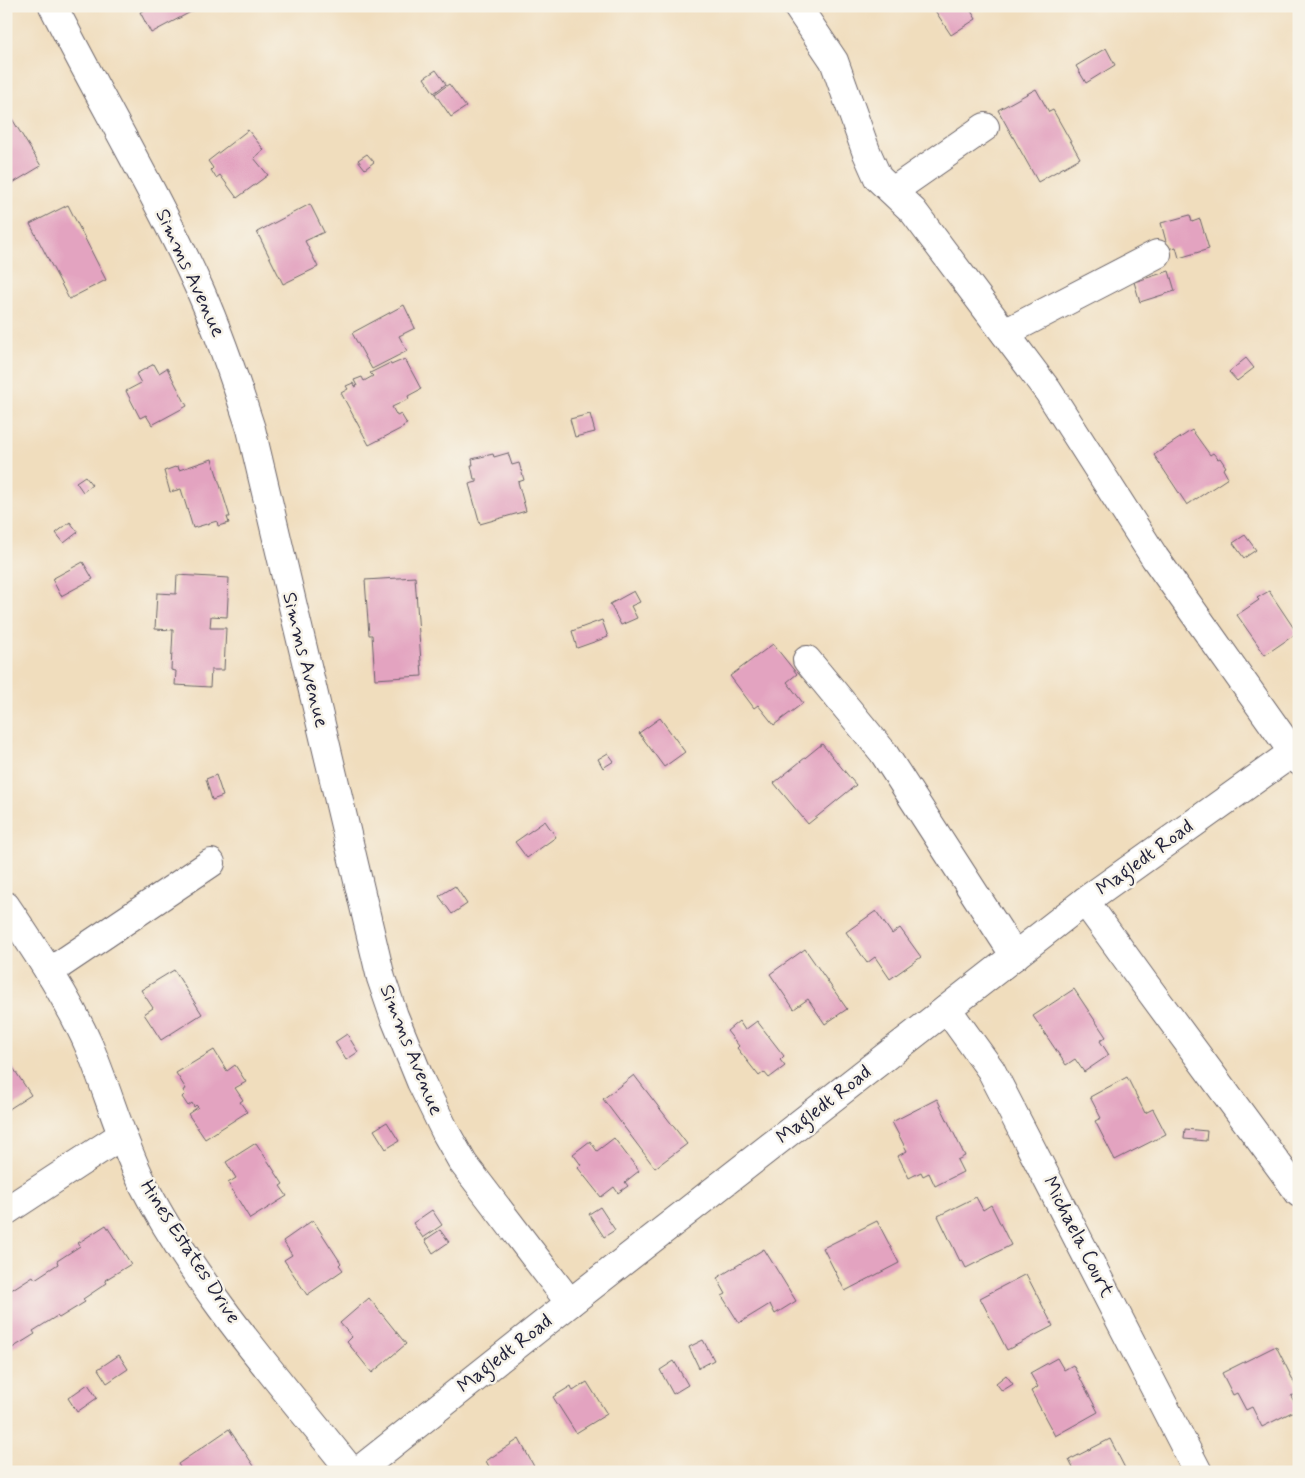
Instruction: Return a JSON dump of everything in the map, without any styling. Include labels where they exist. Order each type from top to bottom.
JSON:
[{"type":"street","name":"Simms Avenue","points":[[53,6],[158,203],[200,290],[229,361],[251,429],[381,978],[394,1016],[421,1082],[446,1133],[463,1162],[570,1303]]},
{"type":"street","points":[[797,6],[834,61],[866,151],[878,178],[913,210],[1048,392],[1155,558],[1297,754]]},
{"type":"street","points":[[893,191],[986,128]]},
{"type":"street","points":[[1005,333],[1157,254]]},
{"type":"street","points":[[807,660],[883,752],[1015,956]]},
{"type":"street","name":"Magledt Road","points":[[357,1472],[570,1303],[1085,901],[1297,754]]},
{"type":"street","points":[[49,972],[211,863]]},
{"type":"street","points":[[1085,901],[1299,1193]]},
{"type":"street","name":"Hines Estates Drive","points":[[6,906],[70,1008],[88,1045],[143,1183],[171,1232],[250,1344],[352,1472]]},
{"type":"street","name":"Michaela Court","points":[[947,1010],[991,1070],[1198,1472]]},
{"type":"street","points":[[6,1211],[122,1134]]},
{"type":"building","points":[[148,6],[202,6],[151,33],[140,12],[148,8]]},
{"type":"building","points":[[932,6],[968,6],[976,19],[951,35]]},
{"type":"building","points":[[1106,48],[1115,65],[1086,83],[1076,66]]},
{"type":"building","points":[[436,70],[446,84],[434,93],[424,78]]},
{"type":"building","points":[[449,84],[466,107],[451,117],[435,94]]},
{"type":"building","points":[[1036,89],[1049,112],[1053,110],[1080,158],[1038,182],[998,110]]},
{"type":"building","points":[[6,109],[41,166],[6,187]]},
{"type":"building","points":[[248,130],[264,150],[254,158],[268,175],[237,198],[220,175],[216,178],[211,170],[213,168],[208,161]]},
{"type":"building","points":[[367,154],[374,162],[365,169],[358,160]]},
{"type":"building","points":[[310,204],[324,232],[305,241],[318,267],[283,284],[257,232]]},
{"type":"building","points":[[68,205],[106,280],[69,299],[30,224]]},
{"type":"building","points":[[1190,215],[1192,222],[1200,219],[1209,249],[1179,258],[1176,247],[1168,249],[1161,223]]},
{"type":"building","points":[[1169,271],[1175,291],[1140,302],[1134,282]]},
{"type":"building","points":[[404,305],[415,328],[399,336],[407,351],[372,369],[352,333]]},
{"type":"building","points":[[1246,358],[1254,368],[1237,381],[1229,372]]},
{"type":"building","points":[[405,359],[421,389],[408,396],[409,399],[392,407],[397,416],[401,414],[407,424],[369,445],[341,393],[348,389],[346,386],[353,383],[355,387],[357,386],[354,380],[362,377],[364,381],[373,376],[370,373],[390,363],[391,365]]},
{"type":"building","points":[[154,364],[159,373],[167,368],[187,406],[152,425],[146,415],[140,418],[126,391],[141,383],[136,374]]},
{"type":"building","points":[[590,414],[595,432],[575,437],[570,419]]},
{"type":"building","points":[[1192,430],[1210,455],[1213,453],[1218,459],[1220,458],[1226,467],[1223,469],[1228,478],[1187,505],[1154,455]]},
{"type":"building","points":[[508,453],[512,465],[519,463],[524,480],[518,482],[526,511],[480,524],[469,484],[477,482],[477,479],[474,479],[471,465],[473,465],[472,459],[493,454],[494,457]]},
{"type":"building","points":[[212,459],[230,517],[227,517],[229,523],[218,526],[217,521],[193,528],[181,489],[170,492],[164,471],[178,466],[179,470]]},
{"type":"building","points":[[85,476],[92,485],[83,492],[76,482]]},
{"type":"building","points":[[70,522],[78,532],[64,543],[56,533]]},
{"type":"building","points":[[1245,535],[1256,550],[1244,558],[1233,543]]},
{"type":"building","points":[[83,562],[93,579],[61,596],[52,579]]},
{"type":"building","points":[[177,575],[229,578],[227,617],[211,616],[210,628],[226,628],[224,670],[211,670],[210,687],[175,685],[176,671],[171,670],[173,630],[155,629],[157,593],[176,594]]},
{"type":"building","points":[[415,577],[422,676],[375,679],[372,635],[369,635],[365,580]]},
{"type":"building","points":[[634,591],[640,602],[631,606],[637,618],[621,625],[610,604]]},
{"type":"building","points":[[1269,591],[1297,633],[1265,655],[1237,615],[1259,600],[1257,598]]},
{"type":"building","points":[[602,620],[608,637],[577,648],[572,631]]},
{"type":"building","points":[[773,644],[797,674],[787,682],[803,703],[774,725],[758,705],[754,708],[730,676]]},
{"type":"building","points":[[660,718],[685,752],[664,767],[639,733]]},
{"type":"building","points":[[822,744],[856,785],[808,824],[774,783]]},
{"type":"building","points":[[608,753],[614,761],[603,768],[598,759]]},
{"type":"building","points":[[216,775],[223,796],[212,800],[206,779]]},
{"type":"building","points":[[545,821],[556,837],[527,858],[515,842]]},
{"type":"building","points":[[455,886],[467,904],[452,914],[439,896]]},
{"type":"building","points":[[876,911],[892,934],[900,928],[921,957],[890,979],[875,957],[867,963],[846,932]]},
{"type":"building","points":[[805,949],[847,1009],[825,1024],[808,999],[794,1009],[770,974]]},
{"type":"building","points":[[174,970],[202,1014],[161,1040],[144,1014],[153,1008],[141,990]]},
{"type":"building","points":[[1074,989],[1106,1037],[1100,1041],[1109,1055],[1084,1072],[1075,1059],[1066,1065],[1033,1016]]},
{"type":"building","points":[[739,1021],[745,1030],[757,1021],[784,1056],[780,1060],[785,1066],[769,1078],[764,1072],[759,1076],[737,1048],[739,1046],[727,1031]]},
{"type":"building","points":[[347,1034],[358,1052],[346,1060],[335,1042]]},
{"type":"building","points":[[214,1050],[227,1071],[235,1065],[246,1082],[235,1088],[243,1100],[240,1102],[247,1112],[205,1139],[188,1114],[198,1107],[196,1105],[194,1107],[192,1103],[188,1106],[182,1097],[185,1094],[183,1090],[186,1089],[176,1073]]},
{"type":"building","points":[[6,1057],[31,1095],[6,1111]]},
{"type":"building","points":[[634,1075],[687,1144],[655,1168],[603,1099]]},
{"type":"building","points":[[1127,1077],[1145,1113],[1153,1109],[1166,1134],[1115,1160],[1095,1121],[1101,1118],[1090,1097]]},
{"type":"building","points":[[937,1099],[965,1156],[957,1160],[963,1172],[935,1186],[929,1173],[923,1176],[921,1172],[909,1178],[898,1156],[907,1151],[892,1122]]},
{"type":"building","points":[[387,1122],[399,1141],[386,1149],[374,1130]]},
{"type":"building","points":[[1185,1129],[1207,1131],[1206,1141],[1184,1139]]},
{"type":"building","points":[[614,1138],[639,1171],[625,1182],[628,1186],[618,1193],[614,1187],[601,1197],[578,1168],[581,1165],[573,1154],[590,1141],[597,1151]]},
{"type":"building","points":[[256,1143],[283,1184],[280,1186],[287,1196],[250,1219],[228,1183],[236,1178],[226,1162]]},
{"type":"building","points":[[976,1197],[983,1210],[991,1205],[1011,1245],[966,1268],[962,1260],[960,1261],[938,1216]]},
{"type":"building","points":[[600,1207],[615,1230],[604,1237],[589,1214]]},
{"type":"building","points":[[432,1210],[442,1225],[423,1238],[413,1223]]},
{"type":"building","points":[[313,1220],[341,1263],[339,1265],[343,1270],[307,1295],[284,1260],[292,1255],[283,1241]]},
{"type":"building","points":[[877,1221],[899,1263],[845,1291],[823,1248]]},
{"type":"building","points":[[106,1225],[131,1264],[105,1280],[107,1283],[83,1299],[85,1302],[33,1331],[35,1334],[9,1350],[8,1347],[6,1348],[6,1297],[10,1295],[8,1292],[33,1276],[35,1279],[58,1264],[57,1261],[80,1246],[78,1243]]},
{"type":"building","points":[[440,1230],[449,1242],[433,1253],[425,1240]]},
{"type":"building","points":[[764,1249],[796,1301],[775,1314],[770,1304],[739,1323],[722,1296],[726,1294],[717,1278]]},
{"type":"building","points":[[1026,1274],[1053,1326],[1007,1350],[980,1298]]},
{"type":"building","points":[[369,1298],[406,1344],[372,1373],[347,1342],[352,1337],[340,1323]]},
{"type":"building","points":[[703,1340],[714,1360],[699,1368],[689,1347]]},
{"type":"building","points":[[1276,1346],[1299,1392],[1291,1396],[1298,1409],[1262,1427],[1252,1407],[1246,1410],[1237,1393],[1233,1395],[1222,1373]]},
{"type":"building","points":[[119,1355],[128,1369],[107,1383],[98,1369]]},
{"type":"building","points":[[1057,1358],[1064,1370],[1073,1365],[1098,1412],[1055,1436],[1031,1391],[1038,1387],[1030,1373]]},
{"type":"building","points":[[674,1361],[688,1385],[673,1394],[660,1370]]},
{"type":"building","points":[[1006,1375],[1013,1384],[1002,1391],[996,1383]]},
{"type":"building","points":[[587,1382],[607,1414],[576,1433],[553,1397],[571,1386],[573,1391]]},
{"type":"building","points":[[88,1384],[97,1398],[77,1412],[68,1398]]},
{"type":"building","points":[[229,1429],[254,1466],[246,1472],[183,1472],[178,1464]]},
{"type":"building","points":[[519,1439],[537,1472],[492,1472],[486,1461]]},
{"type":"building","points":[[1110,1439],[1127,1472],[1075,1472],[1069,1460]]}]
